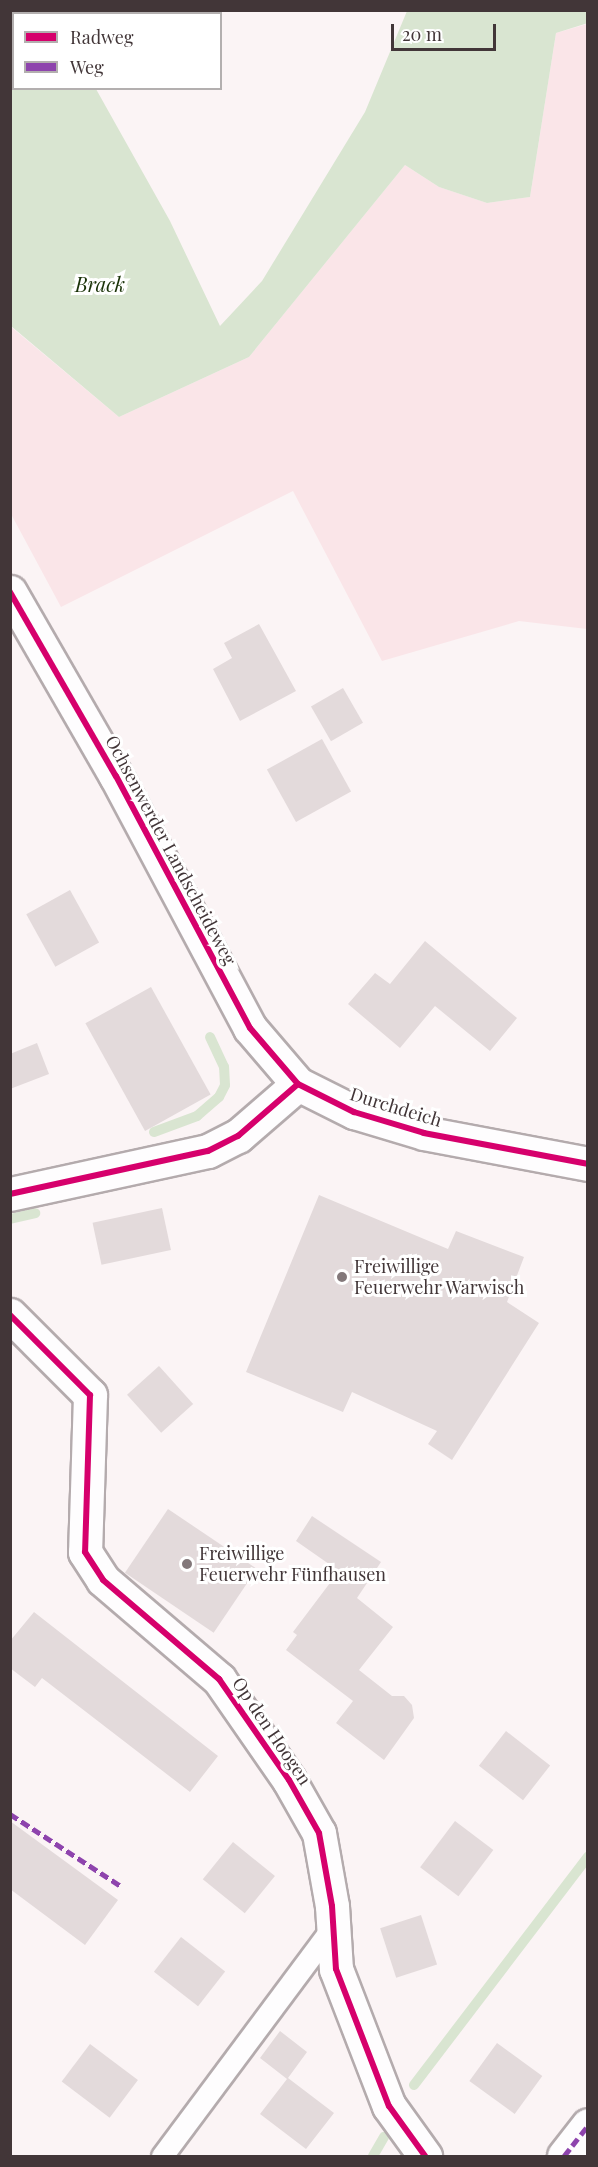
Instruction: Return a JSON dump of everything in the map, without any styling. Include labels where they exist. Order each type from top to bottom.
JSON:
[{"type":"street","name":"Ochsenwerder Landscheideweg","points":[[10,592],[116,776],[250,1028],[298,1084]]},
{"type":"street","name":"Durchdeich","points":[[298,1084],[354,1112],[394,1125],[588,1164]]},
{"type":"street","points":[[10,1194],[208,1151],[238,1136],[298,1084]]},
{"type":"street","name":"Op den Hoogen","points":[[10,1315],[90,1395],[85,1552],[103,1580],[219,1679],[290,1780],[319,1833],[333,1927],[336,1969],[388,2106],[425,2157]]},
{"type":"street","points":[[564,2157],[588,2125]]},
{"type":"lane","points":[[162,2157],[333,1927]]},
{"type":"shaded area","points":[[587,24],[587,629],[519,621],[382,661],[293,491],[61,607],[11,514],[10,326],[119,417],[249,357],[405,165],[439,187],[487,203],[530,197],[556,33]]},
{"type":"water","name":"Brack","points":[[11,10],[34,12],[12,12],[12,90],[97,90],[170,221],[220,326],[262,281],[365,112],[407,11],[587,11],[588,23],[556,33],[530,197],[487,203],[439,187],[405,165],[249,357],[119,417],[11,326]]},
{"type":"building","points":[[259,624],[296,691],[240,721],[213,669],[232,658],[224,643]]},
{"type":"building","points":[[343,688],[363,723],[331,741],[311,706]]},
{"type":"building","points":[[322,739],[351,791],[296,822],[267,770]]},
{"type":"building","points":[[70,890],[99,942],[55,967],[26,914]]},
{"type":"building","points":[[425,941],[517,1018],[490,1051],[435,1006],[400,1048],[348,1004],[375,973],[390,984]]},
{"type":"building","points":[[151,987],[211,1095],[145,1131],[85,1023]]},
{"type":"building","points":[[37,1043],[49,1074],[10,1089],[10,1054]]},
{"type":"building","points":[[319,1195],[448,1249],[456,1231],[524,1257],[507,1302],[539,1323],[452,1460],[428,1444],[437,1431],[352,1392],[343,1412],[246,1372]]},
{"type":"building","points":[[162,1208],[171,1250],[101,1265],[93,1223]]},
{"type":"building","points":[[159,1366],[193,1404],[161,1433],[127,1395]]},
{"type":"building","name":"Freiwillige Feuerwehr Fünfhausen","points":[[168,1509],[257,1569],[214,1633],[125,1573]]},
{"type":"building","points":[[312,1516],[381,1562],[357,1598],[393,1627],[359,1670],[392,1696],[404,1696],[412,1705],[414,1718],[384,1760],[336,1723],[353,1701],[286,1650],[297,1635],[293,1632],[339,1571],[296,1541]]},
{"type":"building","points":[[34,1612],[218,1756],[190,1792],[42,1678],[35,1687],[10,1668],[10,1641]]},
{"type":"building","points":[[506,1731],[550,1765],[523,1800],[479,1766]]},
{"type":"building","points":[[10,1821],[118,1900],[85,1945],[10,1889]]},
{"type":"building","points":[[455,1821],[493,1850],[458,1896],[420,1867]]},
{"type":"building","points":[[233,1842],[275,1876],[245,1913],[203,1879]]},
{"type":"building","points":[[421,1915],[437,1964],[396,1978],[380,1928]]},
{"type":"building","points":[[181,1937],[225,1971],[198,2006],[154,1972]]},
{"type":"building","points":[[280,2031],[307,2052],[288,2078],[334,2113],[306,2149],[260,2114],[287,2079],[260,2058]]},
{"type":"building","points":[[497,2043],[542,2076],[515,2114],[469,2081]]},
{"type":"building","points":[[90,2044],[138,2080],[110,2118],[62,2082]]},
{"type":"waterway","points":[[154,1132],[197,1116],[219,1097],[225,1085],[224,1067],[210,1037]]},
{"type":"waterway","points":[[10,1219],[35,1213]]},
{"type":"waterway","points":[[414,2085],[588,1857]]},
{"type":"waterway","points":[[373,2156],[384,2137]]},
{"type":"marked path","points":[[10,1814],[121,1886]]},
{"type":"marked path","points":[[564,2156],[588,2125]]},
{"type":"cycle path","points":[[10,592],[116,776],[250,1028],[298,1084],[354,1112],[424,1133],[588,1164]]},
{"type":"cycle path","points":[[10,1194],[208,1151],[238,1136],[298,1084]]},
{"type":"cycle path","points":[[10,1315],[90,1395],[85,1552],[103,1580],[219,1679],[289,1780],[319,1833],[332,1906],[336,1969],[389,2106],[425,2156]]},
{"type":"place","name":"Freiwillige Feuerwehr Warwisch","points":[[342,1277]]},
{"type":"place","name":"Freiwillige Feuerwehr Fünfhausen","points":[[187,1564]]}]
